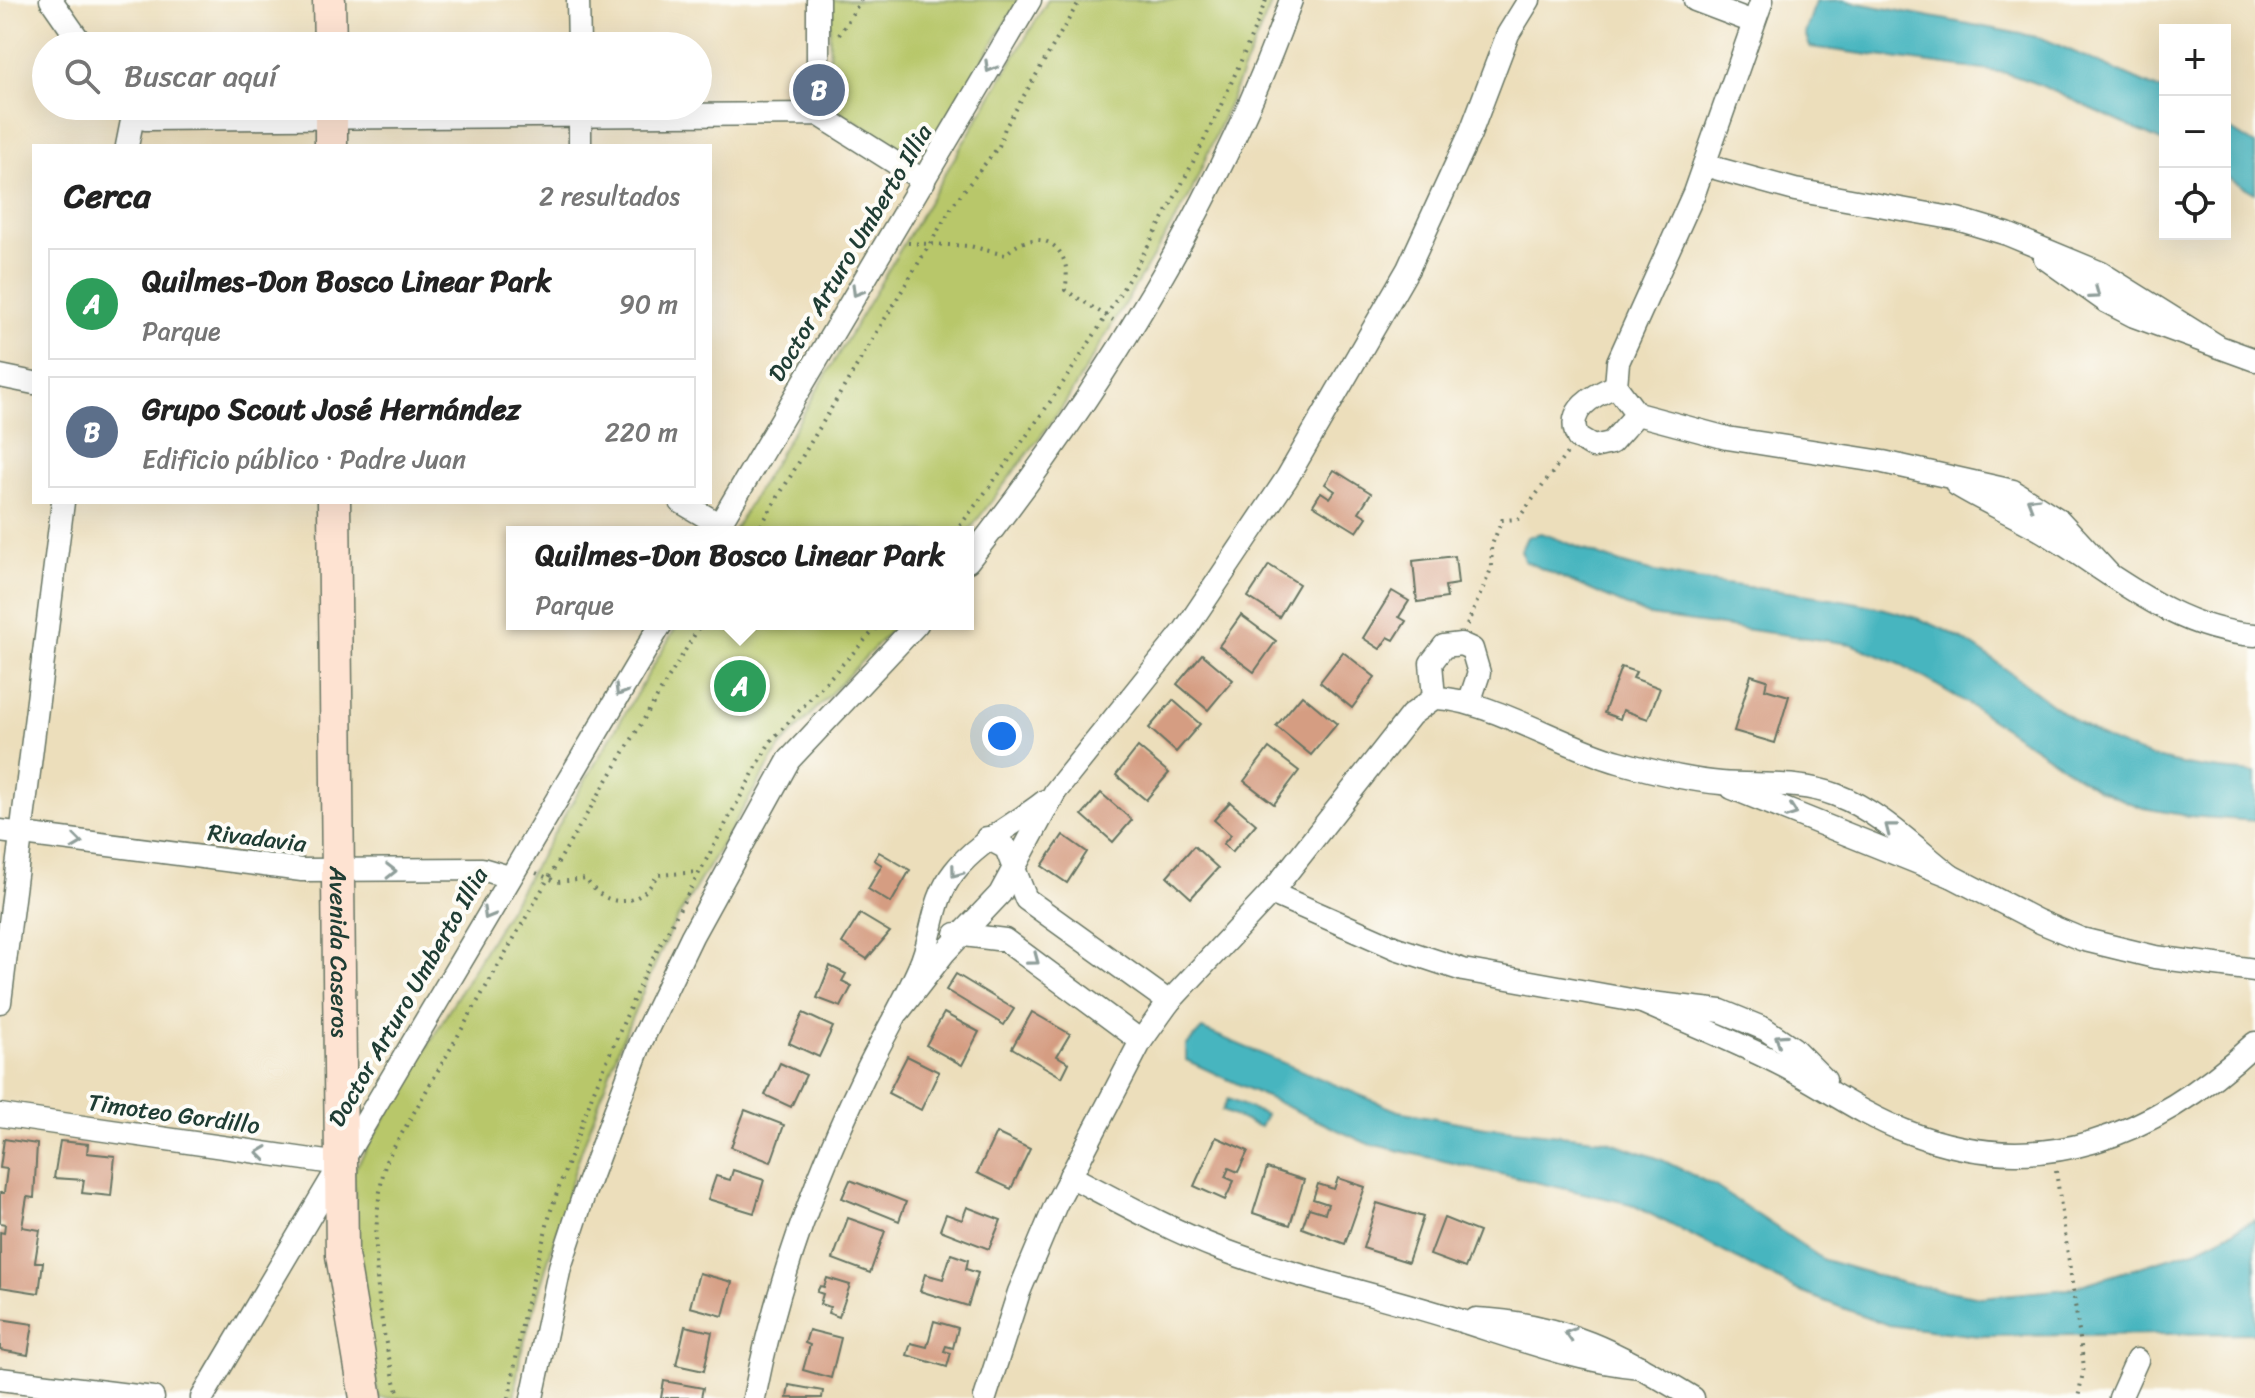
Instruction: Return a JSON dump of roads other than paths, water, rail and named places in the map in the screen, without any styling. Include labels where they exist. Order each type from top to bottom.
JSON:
[{"type":"street","points":[[51,0],[73,32]]},
{"type":"street","points":[[329,0],[330,32]]},
{"type":"street","points":[[578,0],[579,32]]},
{"type":"street","points":[[818,0],[818,114]]},
{"type":"street","name":"Doctor Arturo Umberto Illia","points":[[719,526],[1030,0]]},
{"type":"street","points":[[974,553],[1035,472],[1129,330],[1224,153],[1291,0]]},
{"type":"street","points":[[1508,34],[1513,0]]},
{"type":"street","points":[[899,1011],[944,953],[989,909],[1015,868],[1055,792],[1185,630],[1327,413],[1408,269],[1437,208],[1508,34],[1529,0]]},
{"type":"street","points":[[1695,0],[1753,22]]},
{"type":"street","points":[[1762,0],[1704,165],[1618,362],[1616,386],[1637,414],[1727,438],[1883,462],[1950,480],[1993,485],[2034,502],[2059,520],[2109,574],[2170,612],[2215,628],[2255,635]]},
{"type":"street","points":[[712,113],[818,114],[924,181]]},
{"type":"street","points":[[127,144],[128,120]]},
{"type":"street","points":[[280,120],[331,123],[393,120]]},
{"type":"street","points":[[580,120],[580,144]]},
{"type":"street","points":[[1704,165],[1795,190],[1957,219],[2007,234],[2101,273],[2216,345],[2255,360]]},
{"type":"street","points":[[0,376],[32,383]]},
{"type":"street","points":[[1616,386],[1584,404],[1575,418],[1578,438],[1593,447],[1601,447],[1627,429],[1637,414]]},
{"type":"street","points":[[0,1002],[63,504]]},
{"type":"street","name":"Avenida Caseros","points":[[334,504],[340,1164],[345,1280],[366,1398]]},
{"type":"street","points":[[684,504],[715,526]]},
{"type":"street","name":"Doctor Arturo Umberto Illia","points":[[202,1398],[657,630]]},
{"type":"street","points":[[532,1398],[560,1267],[610,1119],[665,990],[789,760],[911,630]]},
{"type":"street","points":[[1434,698],[1431,663],[1444,646],[1461,644],[1472,649],[1478,664],[1469,703]]},
{"type":"street","points":[[985,1398],[1019,1292],[1070,1176],[1141,1041],[1169,1002],[1271,893],[1411,715],[1434,698],[1469,703],[1548,737],[1615,761],[1720,782],[1767,784],[1834,794],[1878,818],[1951,876]]},
{"type":"street","points":[[1720,782],[1951,876],[2038,921],[2081,939],[2155,957],[2255,970]]},
{"type":"street","points":[[754,1398],[782,1281],[811,1197],[864,1075],[899,1011],[924,956],[934,912],[953,873],[987,838],[1055,792]]},
{"type":"street","name":"Rivadavia","points":[[0,831],[337,872],[513,869]]},
{"type":"street","points":[[987,838],[1006,848],[1015,868],[1019,889],[1026,899],[1169,1002]]},
{"type":"street","points":[[1271,893],[1439,964],[1642,1002],[1705,1007],[1765,1029],[1793,1048],[1836,1093],[1882,1121],[1927,1138],[1972,1149],[2013,1152],[2053,1150],[2106,1139],[2152,1121],[2191,1098],[2255,1043]]},
{"type":"street","points":[[934,912],[942,926],[963,936],[997,937],[1012,945],[1141,1041]]},
{"type":"street","name":"Timoteo Gordillo","points":[[0,1115],[340,1164]]},
{"type":"street","points":[[1070,1176],[1220,1249],[1454,1318],[1541,1326],[1598,1344],[1693,1398]]},
{"type":"street","points":[[2120,1398],[2137,1360]]},
{"type":"street","points":[[0,1379],[153,1398]]},
{"type":"water","points":[[1842,0],[2042,38],[2159,89],[2159,140],[2038,84],[2006,73],[1810,47],[1805,33],[1816,1]]},
{"type":"water","points":[[2231,130],[2255,145],[2255,193],[2231,179]]},
{"type":"water","points":[[1541,533],[1638,568],[1708,582],[1850,601],[1919,619],[1944,629],[1989,657],[2075,720],[2116,744],[2154,758],[2255,773],[2255,821],[2188,816],[2143,808],[2099,790],[1962,700],[1902,665],[1851,644],[1650,616],[1524,561],[1521,550],[1527,537]]},
{"type":"water","points":[[1202,1029],[1398,1111],[1485,1127],[1605,1140],[1660,1159],[1715,1186],[1824,1260],[1903,1283],[1981,1297],[2068,1289],[2198,1249],[2255,1220],[2255,1333],[1978,1336],[1888,1325],[1803,1293],[1631,1204],[1366,1143],[1186,1060],[1186,1046]]},
{"type":"water","points":[[1228,1099],[1266,1115],[1260,1127],[1222,1111]]},
{"type":"place","name":"Grupo Scout José Hernández","points":[[819,90]]},
{"type":"place","name":"Quilmes-Don Bosco Linear Park","points":[[740,686]]}]
